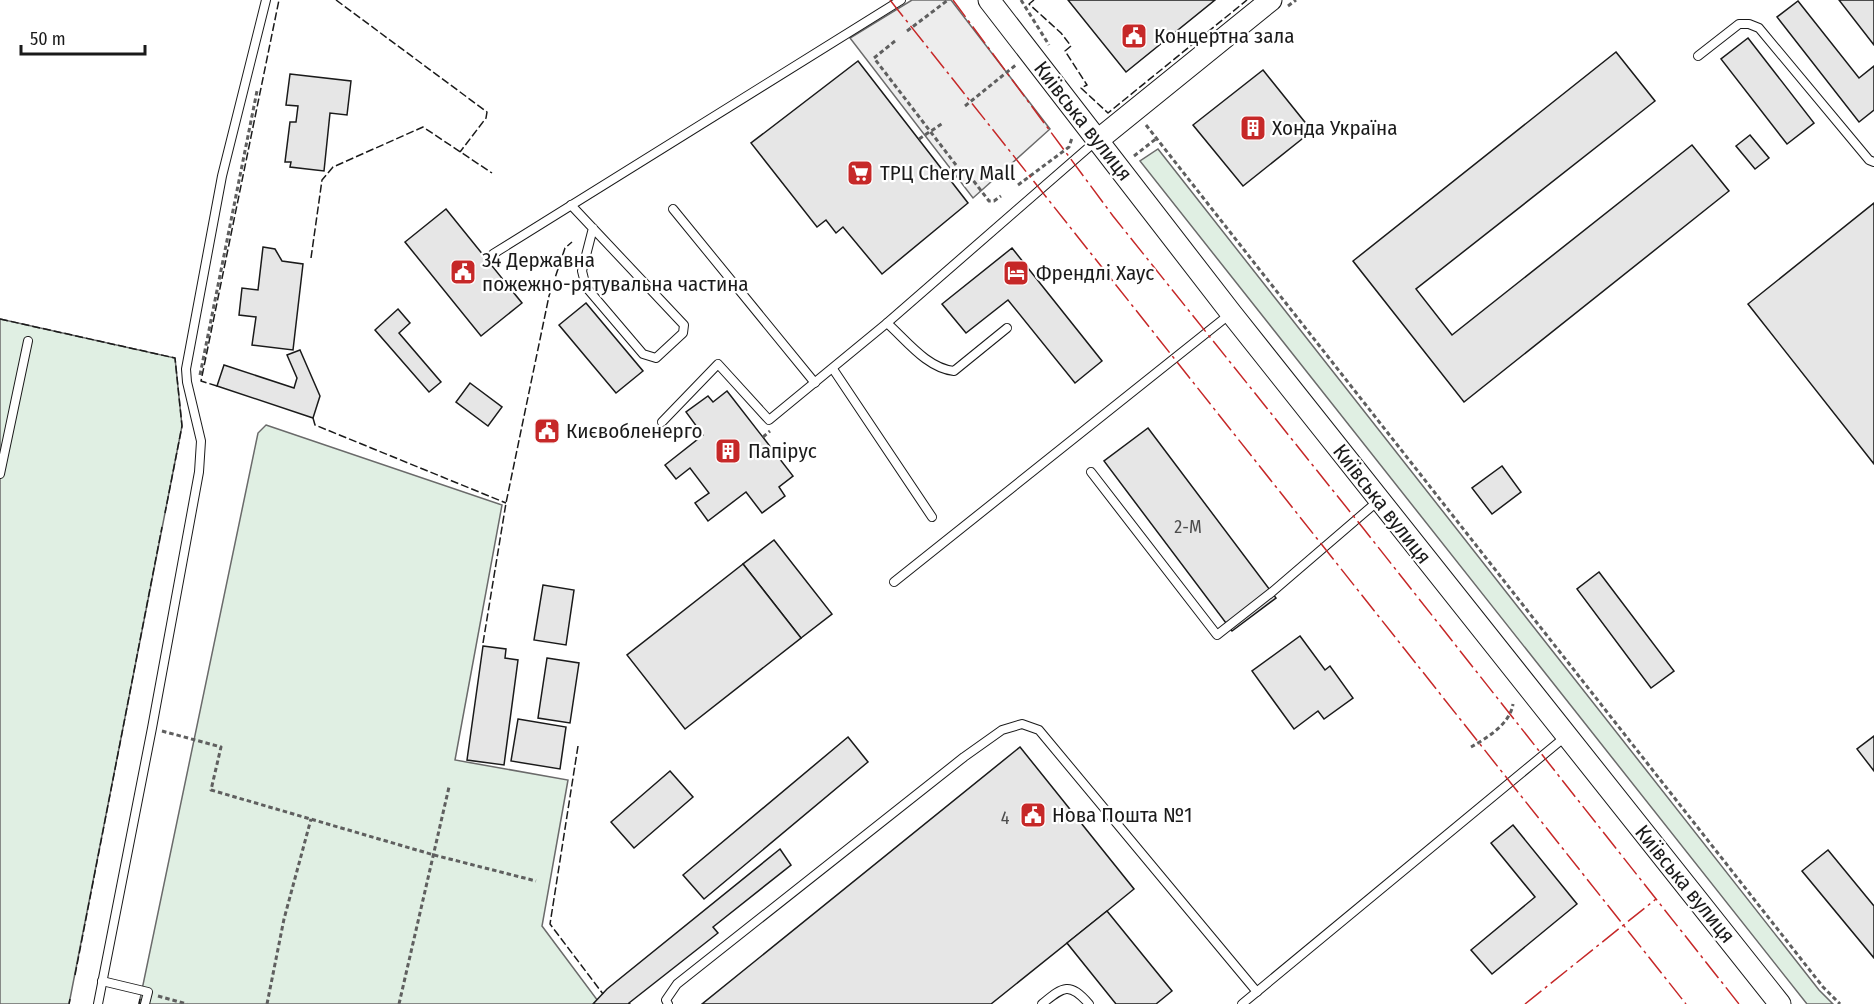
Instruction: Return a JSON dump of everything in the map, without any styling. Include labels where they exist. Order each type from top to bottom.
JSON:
[{"type":"main road","name":"Київська вулиця","points":[[989,0],[1231,313],[1780,1004]]},
{"type":"main road","points":[[1098,140],[1134,110],[1279,4]]},
{"type":"lane","points":[[98,1004],[199,472],[201,441],[186,369],[222,176],[266,0]]},
{"type":"lane","points":[[493,254],[901,0]]},
{"type":"lane","points":[[1698,56],[1739,24],[1749,24],[1760,28],[1869,160],[1874,162]]},
{"type":"lane","points":[[662,422],[718,363],[769,420],[833,369],[1098,140]]},
{"type":"lane","points":[[571,205],[593,228],[684,325],[683,333],[656,358],[643,354],[586,287],[582,271],[593,228]]},
{"type":"lane","points":[[673,209],[815,383]]},
{"type":"lane","points":[[894,582],[1231,313]]},
{"type":"lane","points":[[887,323],[932,364],[942,370],[954,371],[1007,328]]},
{"type":"lane","points":[[0,474],[28,341]]},
{"type":"lane","points":[[833,369],[932,517]]},
{"type":"lane","points":[[1091,472],[1217,635],[1272,592],[1379,500]]},
{"type":"lane","points":[[668,1004],[666,1000],[687,976],[964,757],[1002,730],[1022,724],[1039,730],[1257,992]]},
{"type":"lane","points":[[1242,1004],[1566,736]]},
{"type":"lane","points":[[102,981],[148,992],[146,1004]]},
{"type":"lane","points":[[1041,1004],[1062,988],[1072,988],[1089,1004]]},
{"type":"path","points":[[907,31],[948,0]]},
{"type":"path","points":[[1021,0],[1051,49]]},
{"type":"path","points":[[1279,4],[1296,0]]},
{"type":"path","points":[[895,40],[874,58],[956,165]]},
{"type":"path","points":[[965,106],[1017,64]]},
{"type":"path","points":[[187,382],[199,380],[260,81]]},
{"type":"path","points":[[1134,110],[1823,987],[1840,1004]]},
{"type":"path","points":[[919,140],[943,123]]},
{"type":"path","points":[[1134,156],[1157,138]]},
{"type":"path","points":[[1018,185],[1069,147]]},
{"type":"path","points":[[969,175],[989,201],[994,201],[1001,196]]},
{"type":"path","points":[[1470,747],[1488,737],[1512,713],[1513,704]]},
{"type":"path","points":[[152,728],[221,747],[211,790],[434,855],[536,880]]},
{"type":"path","points":[[399,1004],[449,788]]},
{"type":"path","points":[[267,1004],[284,919],[311,819]]},
{"type":"path","points":[[148,992],[187,1004]]},
{"type":"green space","points":[[1158,149],[1819,990],[1833,1004],[1807,1004],[1140,161]]},
{"type":"green space","points":[[0,319],[175,358],[182,426],[69,1004],[0,1004]]},
{"type":"green space","points":[[266,425],[502,505],[455,760],[568,780],[542,926],[598,1001],[593,1004],[139,1004],[258,433]]},
{"type":"shaded area","points":[[912,0],[951,0],[1050,129],[973,198],[850,38]]},
{"type":"building","name":"Концертна зала","points":[[1068,0],[1215,0],[1126,72]]},
{"type":"building","points":[[1839,0],[1874,0],[1874,45]]},
{"type":"building","points":[[1798,1],[1859,78],[1874,66],[1874,110],[1859,122],[1777,17]]},
{"type":"building","points":[[1748,38],[1814,123],[1787,144],[1721,59]]},
{"type":"building","points":[[1616,52],[1655,101],[1416,289],[1452,335],[1692,145],[1729,191],[1464,402],[1353,261]]},
{"type":"building","name":"ТРЦ Cherry Mall","points":[[858,61],[968,203],[882,274],[843,227],[836,233],[826,220],[817,227],[751,143]]},
{"type":"building","name":"Хонда Україна","points":[[1263,70],[1312,131],[1243,186],[1193,125]]},
{"type":"building","points":[[290,74],[351,81],[347,115],[330,113],[324,171],[290,167],[291,162],[285,162],[290,122],[296,122],[298,106],[286,105]]},
{"type":"building","points":[[1750,135],[1769,158],[1755,169],[1736,146]]},
{"type":"building","points":[[1874,203],[1874,464],[1748,304]]},
{"type":"building","name":"34 Державна пожежно-рятувальна частина","points":[[446,209],[522,303],[481,336],[405,242]]},
{"type":"building","points":[[263,247],[275,249],[282,261],[303,264],[293,350],[252,345],[256,317],[239,315],[242,288],[258,290]]},
{"type":"building","points":[[1012,248],[1102,361],[1075,383],[1008,300],[966,333],[942,304]]},
{"type":"building","points":[[586,303],[643,371],[616,393],[559,325]]},
{"type":"building","points":[[398,309],[410,323],[399,333],[441,382],[429,392],[375,330]]},
{"type":"building","points":[[300,350],[320,396],[313,418],[217,386],[224,365],[294,388],[297,378],[287,355]]},
{"type":"building","points":[[470,383],[502,407],[488,426],[456,402]]},
{"type":"building","name":"Папірус","points":[[727,391],[793,476],[779,487],[785,496],[762,513],[746,492],[708,521],[695,503],[709,493],[690,468],[676,479],[665,465],[703,435],[686,412],[708,396],[713,402]]},
{"type":"building","points":[[1148,428],[1276,598],[1232,631],[1104,461]]},
{"type":"building","points":[[1502,466],[1521,492],[1492,514],[1472,488]]},
{"type":"building","points":[[774,540],[832,614],[801,638],[743,564]]},
{"type":"building","points":[[743,564],[801,638],[685,729],[627,655]]},
{"type":"building","points":[[1599,572],[1674,671],[1651,688],[1577,589]]},
{"type":"building","points":[[543,585],[574,590],[566,645],[534,640]]},
{"type":"building","points":[[1300,636],[1325,670],[1330,666],[1353,698],[1324,719],[1318,711],[1294,729],[1252,671]]},
{"type":"building","points":[[483,646],[506,649],[505,658],[518,660],[504,765],[467,760]]},
{"type":"building","points":[[547,658],[579,663],[570,723],[538,718]]},
{"type":"building","points":[[518,719],[566,727],[560,769],[511,761]]},
{"type":"building","points":[[1874,736],[1874,771],[1857,749]]},
{"type":"building","points":[[848,737],[868,762],[704,899],[683,875]]},
{"type":"building","points":[[1020,747],[1134,889],[1107,911],[991,1004],[702,1004]]},
{"type":"building","points":[[670,771],[693,797],[634,848],[611,822]]},
{"type":"building","points":[[1513,825],[1577,904],[1492,974],[1471,950],[1535,897],[1491,843]]},
{"type":"building","points":[[780,849],[791,865],[713,927],[718,933],[630,1004],[593,1004],[607,989]]},
{"type":"building","points":[[1828,850],[1874,906],[1874,958],[1802,871]]},
{"type":"building","points":[[1107,911],[1172,991],[1156,1004],[1116,1004],[1067,943]]},
{"type":"fence","points":[[217,386],[201,381],[279,0]]},
{"type":"fence","points":[[336,0],[487,112],[486,118],[460,152]]},
{"type":"fence","points":[[1034,0],[1029,4],[1061,33],[1071,46],[1065,51],[1087,85],[1081,88],[1108,113],[1247,0]]},
{"type":"fence","points":[[311,258],[322,180],[333,167],[423,127],[492,173]]},
{"type":"fence","points":[[483,643],[506,503],[549,296],[565,248],[572,242]]},
{"type":"fence","points":[[0,319],[175,358],[182,426],[165,513]]},
{"type":"fence","points":[[313,418],[315,425],[506,503]]},
{"type":"fence","points":[[75,975],[162,527]]},
{"type":"fence","points":[[578,746],[550,924],[603,994]]},
{"type":"fence","points":[[69,1004],[70,999]]},
{"type":"fence","points":[[139,1004],[140,999]]},
{"type":"power","points":[[890,0],[1686,1004]]},
{"type":"power","points":[[953,0],[1113,216],[1739,1004]]},
{"type":"power","points":[[1525,1004],[1656,899]]},
{"type":"place","name":"Концертна зала","points":[[1134,36]]},
{"type":"place","name":"Хонда Україна","points":[[1253,128]]},
{"type":"place","name":"ТРЦ Cherry Mall","points":[[860,173]]},
{"type":"place","name":"34 Державна пожежно-рятувальна частина","points":[[463,272]]},
{"type":"place","name":"Френдлі Хаус","points":[[1016,273]]},
{"type":"place","name":"Києвобленерго","points":[[547,431]]},
{"type":"place","name":"Папірус","points":[[728,451]]},
{"type":"place","name":"Нова Пошта №1","points":[[1033,815]]}]
